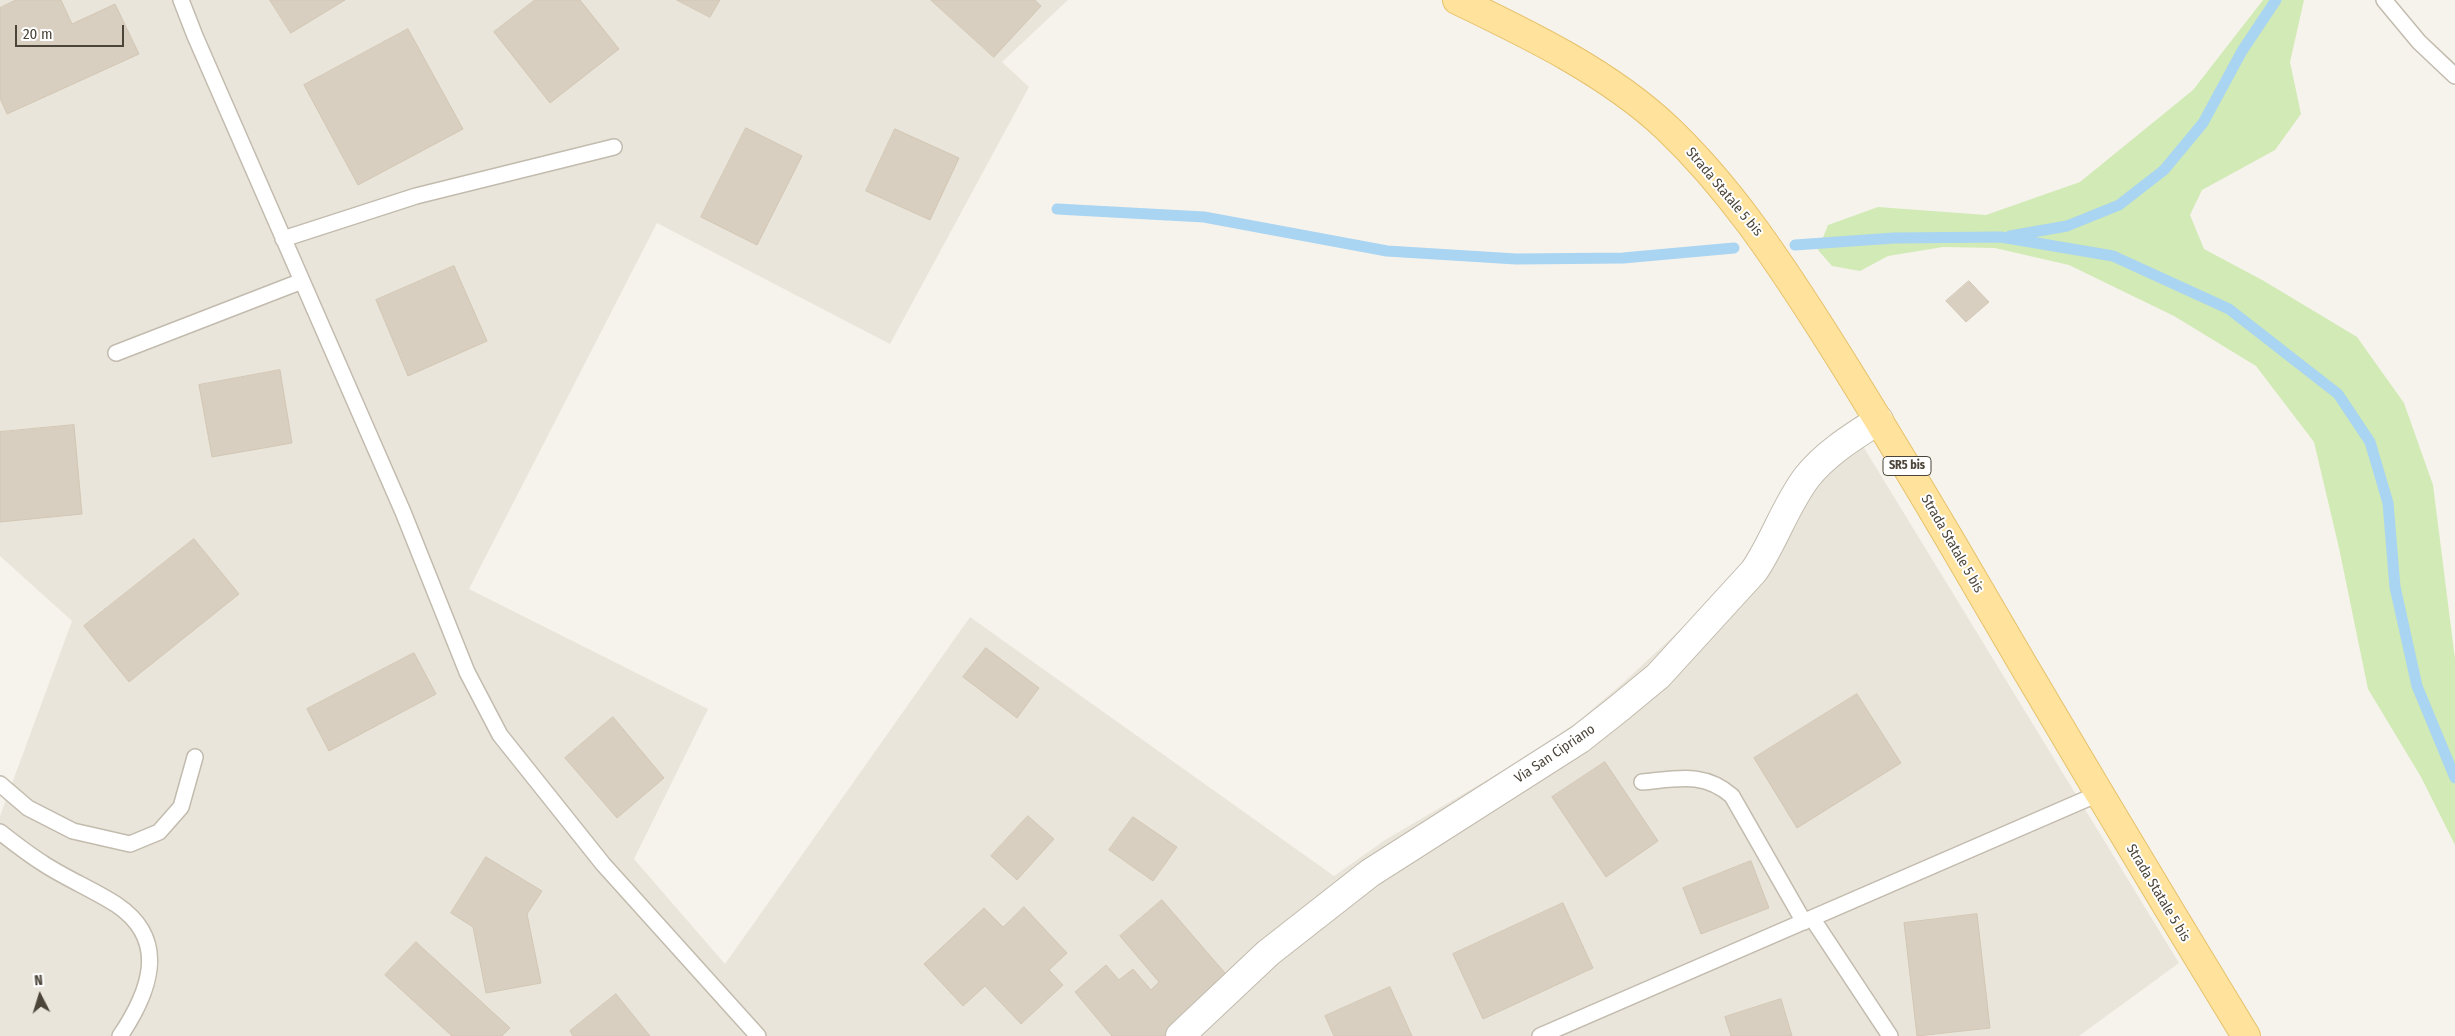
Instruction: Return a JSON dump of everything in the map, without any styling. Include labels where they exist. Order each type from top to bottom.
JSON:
[{"type":"main road","name":"Strada Statale 5 bis","points":[[1457,0],[1524,33],[1612,85],[1664,124],[1705,165],[1742,209],[1780,264],[1879,420],[2098,794],[2246,1036]]},
{"type":"street","name":"Via San Cipriano","points":[[1180,1036],[1226,990],[1268,953],[1370,873],[1580,739],[1658,676],[1754,571],[1766,554],[1807,478],[1830,454],[1879,420]]},
{"type":"lane","points":[[181,0],[403,512],[467,672],[500,735],[603,864],[758,1036]]},
{"type":"lane","points":[[2384,0],[2419,42],[2455,76]]},
{"type":"lane","points":[[283,238],[416,196],[614,147]]},
{"type":"lane","points":[[116,353],[302,281]]},
{"type":"lane","points":[[0,784],[28,808],[72,831],[130,844],[159,832],[181,807],[195,757]]},
{"type":"lane","points":[[1642,782],[1698,779],[1719,784],[1732,796],[1808,920],[1890,1036]]},
{"type":"lane","points":[[1540,1036],[2098,794]]},
{"type":"lane","points":[[0,832],[43,864],[118,906],[142,931],[148,947],[149,980],[135,1014],[120,1036]]},
{"type":"shaded area","points":[[0,0],[1068,0],[1002,62],[1029,87],[890,344],[657,223],[469,589],[708,709],[634,859],[725,964],[970,617],[1334,876],[1385,840],[1533,753],[1581,719],[1624,682],[1698,613],[1748,558],[1794,471],[1818,444],[1850,425],[2179,963],[2079,1036],[0,1036],[0,816],[72,621],[0,556]]},
{"type":"green space","points":[[2263,0],[2304,0],[2290,62],[2301,114],[2275,150],[2202,190],[2190,215],[2204,249],[2264,281],[2357,337],[2404,403],[2433,485],[2455,659],[2455,845],[2421,777],[2368,689],[2339,548],[2314,442],[2256,366],[2174,316],[2069,265],[1995,248],[1943,247],[1888,256],[1860,271],[1832,266],[1818,250],[1828,225],[1878,207],[1986,215],[2080,182],[2193,90]]},
{"type":"building","points":[[16,0],[61,0],[72,24],[115,4],[139,54],[7,114],[0,98],[0,8]]},
{"type":"building","points":[[270,0],[345,0],[291,33]]},
{"type":"building","points":[[535,0],[580,0],[619,49],[550,103],[494,32]]},
{"type":"building","points":[[677,0],[720,0],[710,17]]},
{"type":"building","points":[[931,0],[1035,0],[1041,6],[994,57]]},
{"type":"building","points":[[408,29],[463,129],[358,185],[304,85]]},
{"type":"building","points":[[746,128],[802,156],[757,245],[701,217]]},
{"type":"building","points":[[895,129],[959,158],[930,220],[866,191]]},
{"type":"building","points":[[454,266],[487,341],[408,376],[376,300]]},
{"type":"building","points":[[1969,281],[1989,302],[1966,322],[1946,301]]},
{"type":"building","points":[[280,370],[292,443],[212,457],[199,385]]},
{"type":"building","points":[[74,425],[82,514],[0,522],[0,432]]},
{"type":"building","points":[[194,539],[239,594],[129,682],[84,626]]},
{"type":"building","points":[[986,648],[1039,688],[1017,718],[963,677]]},
{"type":"building","points":[[414,653],[436,694],[329,751],[307,709]]},
{"type":"building","points":[[1857,694],[1901,763],[1797,828],[1754,758]]},
{"type":"building","points":[[613,717],[664,778],[617,818],[565,758]]},
{"type":"building","points":[[1605,762],[1658,841],[1606,877],[1552,797]]},
{"type":"building","points":[[1028,816],[1054,839],[1017,880],[991,856]]},
{"type":"building","points":[[1133,817],[1177,847],[1153,881],[1109,850]]},
{"type":"building","points":[[486,857],[542,891],[527,914],[541,983],[486,993],[473,927],[451,913]]},
{"type":"building","points":[[1751,861],[1769,908],[1701,934],[1683,888]]},
{"type":"building","points":[[1162,900],[1231,980],[1164,1036],[1112,1036],[1075,992],[1106,965],[1119,980],[1133,969],[1151,990],[1159,982],[1120,936]]},
{"type":"building","points":[[1563,903],[1593,968],[1483,1019],[1453,954]]},
{"type":"building","points":[[1024,907],[1067,953],[1049,970],[1063,985],[1021,1024],[985,986],[963,1006],[924,964],[984,908],[1003,927]]},
{"type":"building","points":[[1977,914],[1990,1028],[1917,1036],[1904,923]]},
{"type":"building","points":[[416,942],[510,1028],[502,1036],[452,1036],[385,975]]},
{"type":"building","points":[[1390,987],[1412,1036],[1334,1036],[1325,1016]]},
{"type":"building","points":[[616,994],[650,1036],[573,1036],[570,1031]]},
{"type":"building","points":[[1781,999],[1792,1036],[1731,1036],[1725,1017]]},
{"type":"waterway","points":[[2010,236],[2067,226],[2119,205],[2164,170],[2203,123],[2242,51],[2276,0]]},
{"type":"waterway","points":[[1057,209],[1204,217],[1387,251],[1516,259],[1623,258],[1734,248]]},
{"type":"waterway","points":[[1795,245],[1894,238],[2001,237],[2113,256],[2229,309],[2338,394],[2370,442],[2388,503],[2395,587],[2417,686],[2455,778]]}]
